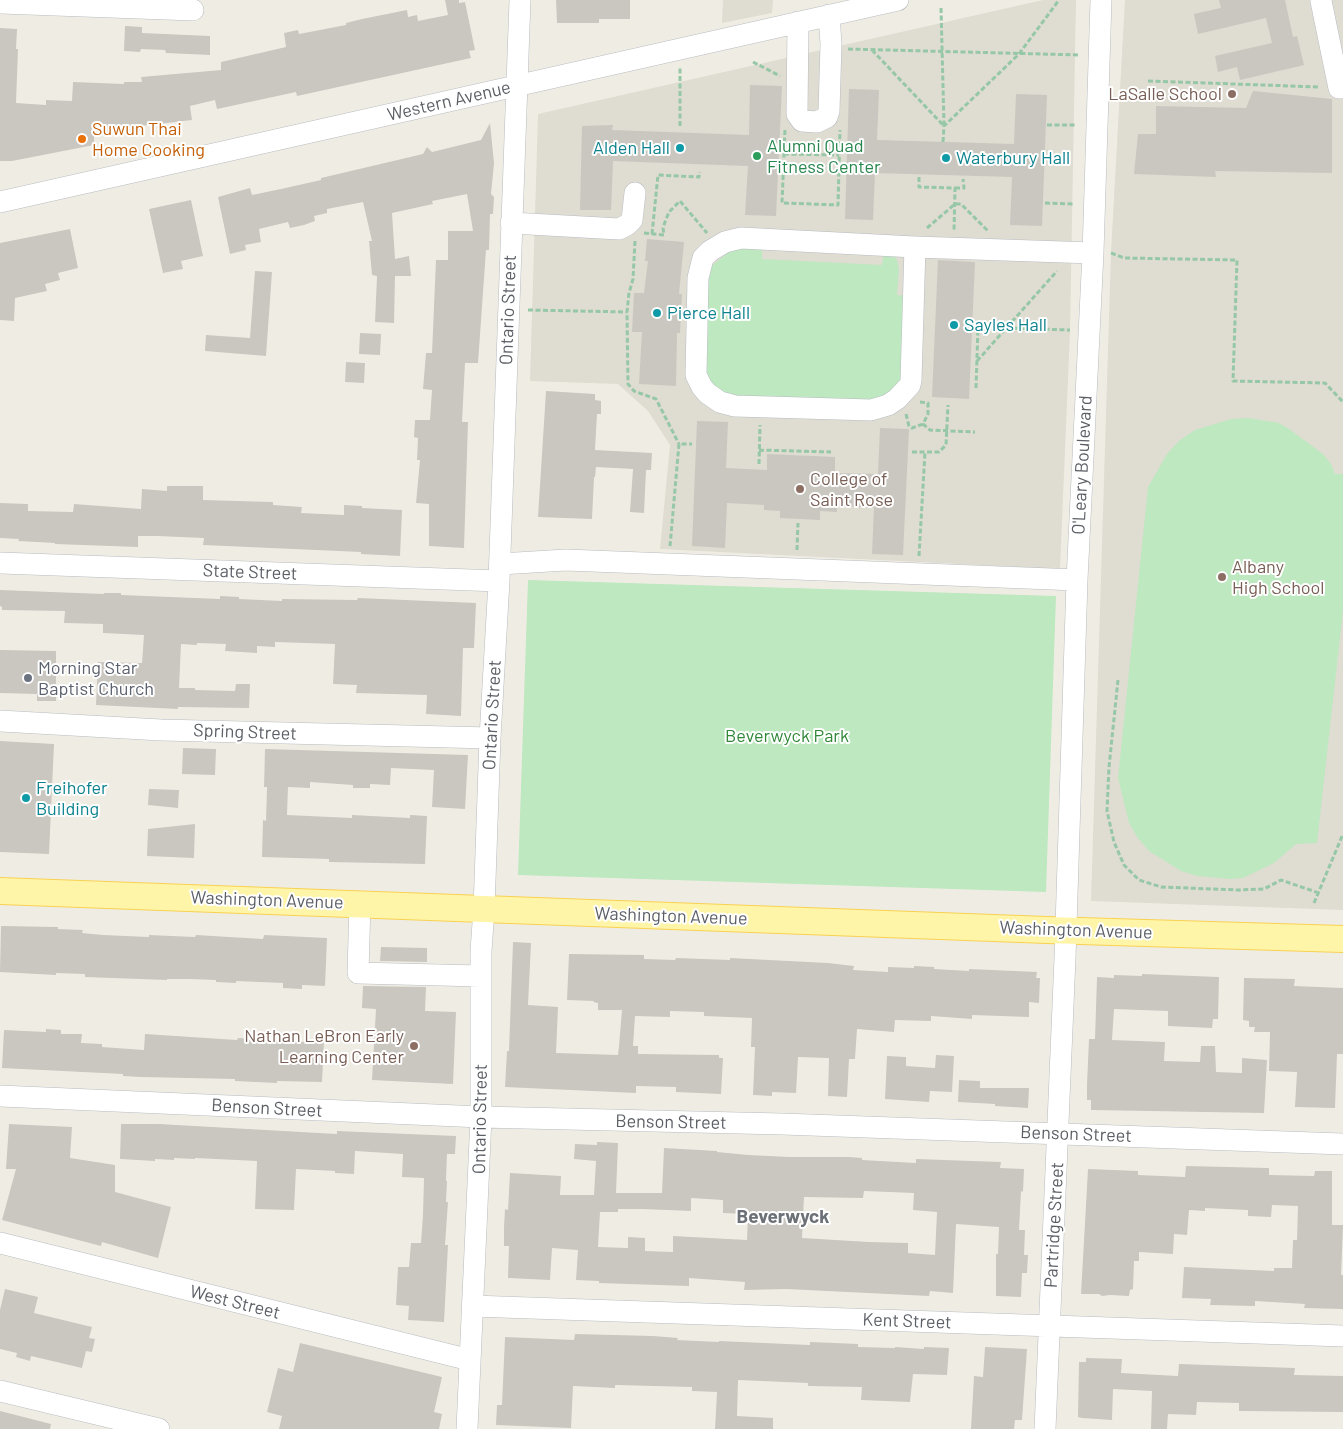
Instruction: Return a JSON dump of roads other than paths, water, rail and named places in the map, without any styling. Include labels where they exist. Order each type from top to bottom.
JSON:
[{"type":"main road","name":"Washington Avenue","points":[[0,891],[1343,939]]},
{"type":"street","name":"Ontario Street","points":[[467,1429],[481,1117],[481,951],[499,572],[520,0]]},
{"type":"street","name":"Western Avenue","points":[[0,202],[898,0]]},
{"type":"street","name":"O'Leary Boulevard","points":[[1066,930],[1077,580],[1101,0]]},
{"type":"street","points":[[1323,0],[1341,88]]},
{"type":"street","points":[[0,3],[193,10]]},
{"type":"street","points":[[798,22],[797,114],[802,121],[817,122],[827,117],[829,111],[831,44],[829,15]]},
{"type":"street","points":[[511,223],[619,229],[628,225],[632,220],[635,193]]},
{"type":"street","points":[[915,247],[911,380],[910,385],[888,405],[872,410],[727,405],[707,394],[696,375],[698,278],[703,258],[725,242],[741,238],[915,247],[1092,253]]},
{"type":"street","name":"State Street","points":[[0,563],[499,572],[566,560],[1077,580]]},
{"type":"street","name":"Spring Street","points":[[0,721],[161,730],[490,738]]},
{"type":"street","points":[[360,903],[358,973],[481,976]]},
{"type":"street","name":"Partridge Street","points":[[1045,1429],[1066,930]]},
{"type":"street","name":"Benson Street","points":[[0,1096],[481,1117],[1058,1133],[1343,1144]]},
{"type":"street","name":"West Street","points":[[0,1243],[470,1360]]},
{"type":"street","name":"Kent Street","points":[[472,1306],[1343,1336]]},
{"type":"street","points":[[0,1391],[159,1429]]},
{"type":"place","name":"LaSalle School","points":[[1232,94]]},
{"type":"place","name":"Suwun Thai Home Cooking","points":[[82,139]]},
{"type":"place","name":"Alden Hall","points":[[680,148]]},
{"type":"place","name":"Alumni Quad Fitness Center","points":[[757,156]]},
{"type":"place","name":"Waterbury Hall","points":[[946,158]]},
{"type":"place","name":"Pierce Hall","points":[[657,313]]},
{"type":"place","name":"Sayles Hall","points":[[954,325]]},
{"type":"place","name":"College of Saint Rose","points":[[800,489]]},
{"type":"place","name":"Albany High School","points":[[1222,577]]},
{"type":"place","name":"Morning Star Baptist Church","points":[[28,678]]},
{"type":"place","name":"Freihofer Building","points":[[26,798]]},
{"type":"place","name":"Nathan LeBron Early Learning Center","points":[[414,1046]]},
{"type":"district","name":"Beverwyck","points":[[783,1217]]},
{"type":"park label","name":"Beverwyck Park","points":[[787,736]]}]
